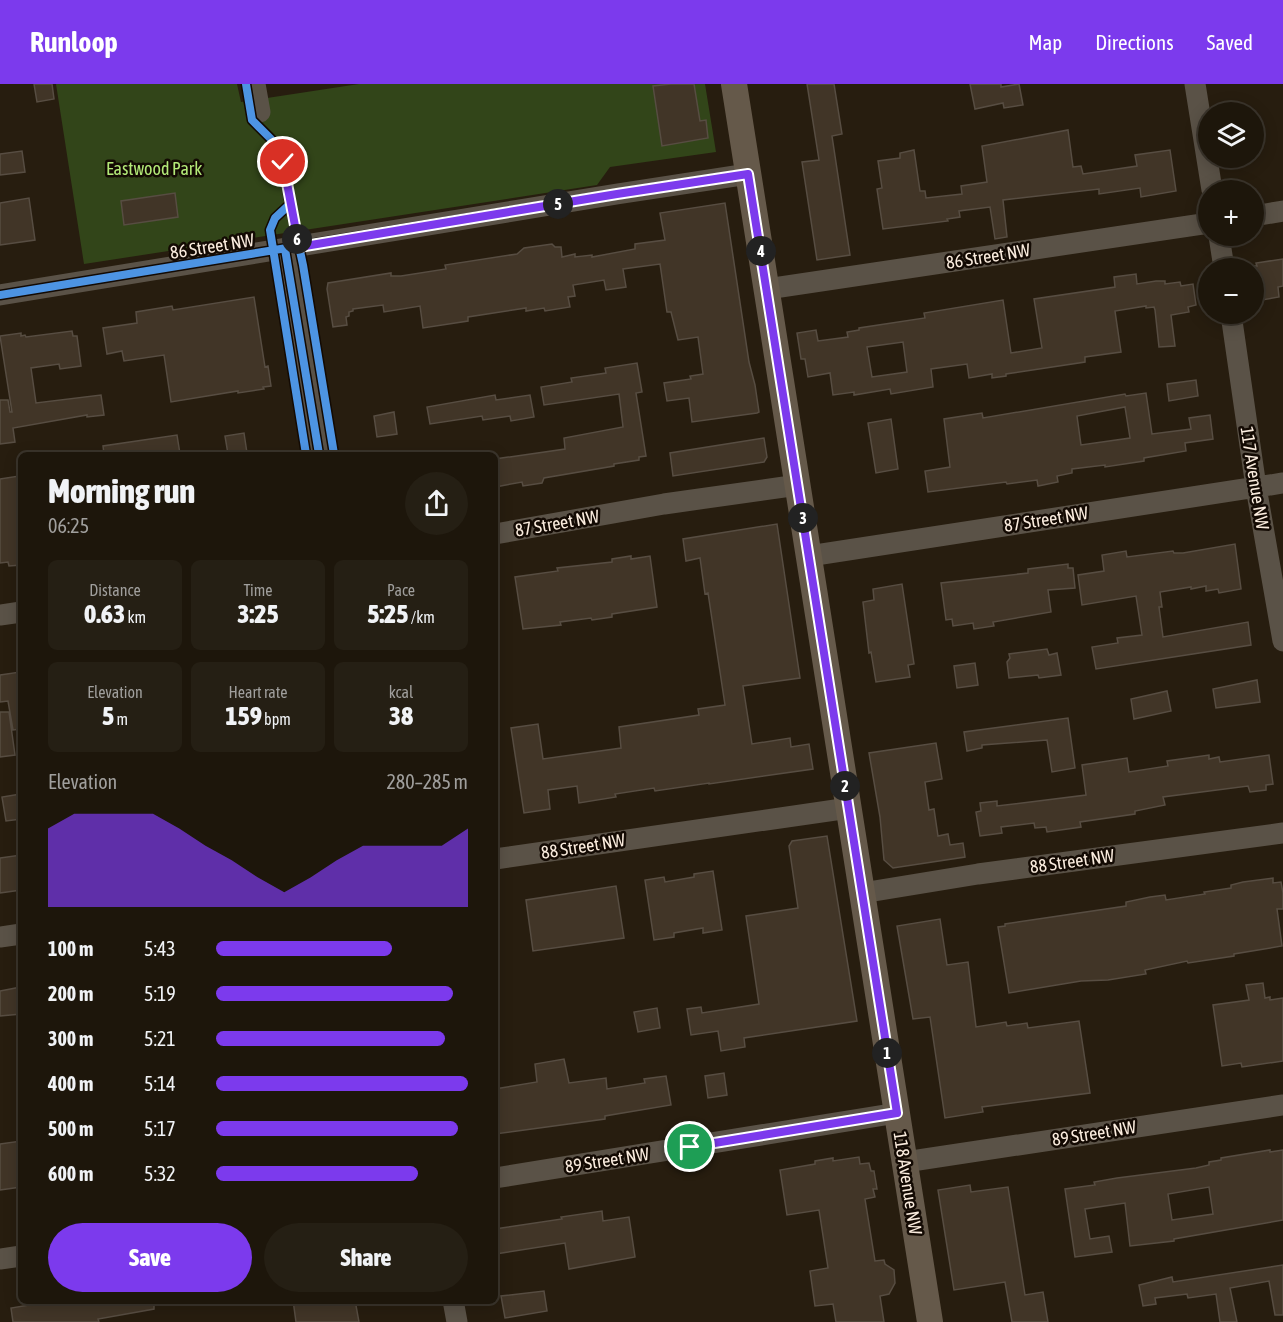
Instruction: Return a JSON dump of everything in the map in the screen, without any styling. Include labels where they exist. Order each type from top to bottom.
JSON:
[{"type":"main road","name":"118 Avenue NW","points":[[734,84],[930,1322]]},
{"type":"street","points":[[255,84],[260,112]]},
{"type":"street","points":[[1195,84],[1210,180]]},
{"type":"street","name":"86 Street NW","points":[[0,295],[748,174]]},
{"type":"street","points":[[1264,214],[1283,211]]},
{"type":"street","name":"86 Street NW","points":[[767,289],[1198,225]]},
{"type":"street","points":[[285,249],[319,452]]},
{"type":"street","name":"117 Avenue NW","points":[[1232,324],[1256,487],[1283,641]]},
{"type":"street","name":"87 Street NW","points":[[809,556],[1283,483]]},
{"type":"street","name":"87 Street NW","points":[[498,533],[664,504],[798,485]]},
{"type":"street","points":[[0,615],[18,612]]},
{"type":"street","name":"88 Street NW","points":[[498,859],[849,808]]},
{"type":"street","name":"88 Street NW","points":[[862,893],[978,874],[1283,833]]},
{"type":"street","points":[[0,937],[18,934]]},
{"type":"street","name":"89 Street NW","points":[[905,1162],[1283,1106]]},
{"type":"street","name":"89 Street NW","points":[[498,1178],[897,1113]]},
{"type":"street","points":[[0,1259],[18,1256]]},
{"type":"street","points":[[454,1304],[457,1322]]},
{"type":"green space","name":"Eastwood Park","points":[[56,84],[237,84],[241,102],[359,84],[705,84],[716,152],[610,167],[597,185],[84,264]]},
{"type":"building","points":[[34,84],[52,84],[54,99],[37,102]]},
{"type":"building","points":[[694,84],[700,121],[706,120],[708,138],[662,146],[653,86]]},
{"type":"building","points":[[807,84],[834,84],[842,134],[832,136],[850,255],[817,260],[802,162],[819,160]]},
{"type":"building","points":[[970,84],[1001,84],[1001,87],[1019,84],[1023,105],[1004,108],[1003,103],[975,109]]},
{"type":"building","points":[[1068,130],[1073,167],[1081,166],[1083,174],[1137,166],[1135,155],[1170,150],[1176,191],[1141,197],[1140,188],[1099,194],[1099,189],[1003,200],[1007,237],[995,239],[990,207],[959,211],[960,217],[947,219],[948,221],[883,229],[877,189],[882,188],[878,161],[900,158],[900,153],[914,150],[920,191],[925,191],[926,198],[962,194],[961,186],[987,182],[982,146]]},
{"type":"building","points":[[22,151],[25,172],[0,175],[0,154]]},
{"type":"building","points":[[175,193],[178,217],[124,225],[121,201]]},
{"type":"building","points":[[29,198],[35,240],[0,245],[0,203]]},
{"type":"building","points":[[725,203],[749,362],[755,385],[759,412],[757,413],[692,422],[689,398],[667,401],[664,383],[691,379],[690,376],[703,374],[698,337],[678,340],[671,312],[667,312],[660,264],[623,269],[626,287],[606,290],[604,280],[573,285],[575,296],[568,297],[570,307],[545,311],[544,308],[526,311],[526,308],[468,317],[468,321],[423,328],[420,306],[384,312],[383,305],[353,309],[346,317],[347,325],[333,327],[328,283],[391,273],[391,276],[401,276],[446,269],[445,265],[517,254],[524,248],[552,244],[555,247],[561,247],[562,257],[575,254],[575,257],[592,255],[592,257],[635,249],[635,244],[665,240],[660,213]]},
{"type":"building","points":[[1283,259],[1283,286],[1278,287],[1279,297],[1264,300],[1264,262]]},
{"type":"building","points":[[1136,274],[1137,284],[1165,281],[1165,284],[1180,282],[1181,286],[1193,284],[1196,305],[1188,307],[1189,312],[1171,315],[1175,346],[1159,347],[1155,310],[1154,307],[1146,308],[1146,306],[1115,311],[1121,352],[1085,357],[1085,362],[992,378],[992,374],[969,378],[967,364],[931,369],[933,387],[891,394],[890,389],[854,395],[854,392],[833,395],[830,373],[808,377],[805,359],[801,359],[797,333],[816,330],[818,341],[848,337],[847,332],[859,330],[859,328],[925,318],[924,313],[1003,300],[1011,353],[1042,348],[1034,299],[1115,287],[1114,277]],"holes":[[[903,342],[907,372],[872,377],[867,347]]]},
{"type":"building","points":[[254,297],[265,367],[268,366],[271,386],[263,387],[264,389],[171,402],[164,355],[124,361],[122,351],[107,354],[103,328],[137,323],[136,312],[172,306],[173,310]]},
{"type":"building","points":[[72,331],[73,336],[77,336],[81,366],[60,369],[59,364],[31,368],[36,403],[101,395],[104,415],[87,417],[87,415],[13,428],[15,442],[0,444],[0,400],[8,400],[10,412],[12,412],[0,336],[21,333],[21,336],[26,337]]},
{"type":"building","points":[[637,363],[642,392],[636,393],[646,456],[639,457],[639,460],[614,464],[614,466],[544,478],[542,483],[523,486],[522,482],[498,486],[498,459],[565,449],[564,438],[623,427],[619,394],[544,405],[541,387],[572,382],[571,378],[606,373],[605,368]]},
{"type":"building","points":[[1196,380],[1198,396],[1169,401],[1167,384]]},
{"type":"building","points":[[1146,393],[1152,434],[1191,429],[1189,418],[1210,415],[1213,439],[1185,443],[1186,451],[1144,458],[1144,461],[1072,469],[1072,473],[1057,476],[1058,482],[1038,486],[1037,480],[928,492],[925,471],[950,467],[944,419],[982,413],[983,418],[1125,394],[1126,396]],"holes":[[[1125,407],[1130,438],[1081,445],[1077,416]]]},
{"type":"building","points":[[495,395],[496,400],[530,395],[534,417],[511,421],[510,416],[483,420],[482,416],[430,424],[427,407]]},
{"type":"building","points":[[394,412],[397,434],[377,437],[374,416]]},
{"type":"building","points":[[891,419],[898,469],[876,473],[868,423]]},
{"type":"building","points":[[244,433],[247,452],[228,452],[225,436]]},
{"type":"building","points":[[177,435],[180,452],[104,452],[103,446]]},
{"type":"building","points":[[764,438],[767,457],[764,462],[673,476],[670,453]]},
{"type":"building","points":[[18,476],[18,565],[9,566],[8,562],[0,563],[0,479]]},
{"type":"building","points":[[777,524],[800,678],[743,686],[752,744],[790,738],[791,747],[809,744],[813,769],[655,791],[654,788],[579,803],[577,786],[548,790],[550,809],[524,813],[511,728],[538,724],[543,759],[621,748],[619,727],[699,715],[698,709],[725,705],[708,593],[705,594],[700,558],[686,561],[683,539]]},
{"type":"building","points":[[1235,544],[1241,589],[1219,593],[1218,589],[1206,591],[1206,586],[1160,592],[1162,607],[1159,607],[1163,637],[1248,622],[1251,645],[1096,669],[1092,647],[1118,643],[1117,638],[1142,635],[1136,596],[1082,605],[1078,575],[1104,571],[1102,555],[1126,551],[1127,557],[1173,551],[1183,553]]},
{"type":"building","points":[[631,556],[631,559],[650,556],[657,607],[612,614],[612,617],[560,622],[561,625],[523,629],[515,577],[558,571],[557,568],[612,562],[612,559]]},
{"type":"building","points":[[1068,564],[1068,568],[1073,568],[1075,588],[1048,590],[1051,612],[993,622],[994,626],[974,629],[973,623],[953,626],[952,619],[946,620],[941,583],[1028,573],[1028,569]]},
{"type":"building","points":[[902,584],[914,664],[908,665],[910,677],[876,682],[871,652],[869,653],[863,602],[874,600],[873,589]]},
{"type":"building","points":[[1047,649],[1049,655],[1057,653],[1061,675],[1009,678],[1007,662],[1010,658],[1009,654]]},
{"type":"building","points":[[975,663],[978,685],[957,688],[954,666]]},
{"type":"building","points":[[18,672],[18,729],[13,730],[8,701],[0,702],[0,675]]},
{"type":"building","points":[[1257,680],[1260,702],[1216,708],[1213,689]]},
{"type":"building","points":[[1167,691],[1171,711],[1134,719],[1131,699]]},
{"type":"building","points":[[0,712],[9,712],[15,755],[0,757]]},
{"type":"building","points":[[1068,718],[1075,768],[1052,772],[1047,740],[982,745],[982,748],[967,751],[964,732]]},
{"type":"building","points":[[936,743],[942,779],[925,782],[929,810],[934,809],[938,836],[948,834],[950,845],[963,843],[965,857],[893,868],[884,860],[880,817],[869,753]]},
{"type":"building","points":[[1209,755],[1209,759],[1219,757],[1220,762],[1269,755],[1273,784],[1266,785],[1266,790],[1250,792],[1248,786],[1163,797],[1165,805],[1135,811],[1135,814],[1080,822],[1081,827],[1047,832],[1046,827],[1035,828],[1034,823],[1001,827],[1002,833],[980,836],[976,812],[981,811],[980,803],[997,801],[997,806],[1086,795],[1082,765],[1127,758],[1129,772],[1168,766],[1167,761]]},
{"type":"building","points":[[18,794],[18,819],[6,821],[2,797]]},
{"type":"building","points":[[827,836],[857,1021],[744,1038],[745,1047],[721,1051],[718,1031],[691,1035],[687,1009],[701,1007],[702,1013],[759,1004],[746,916],[798,908],[789,846],[792,841]]},
{"type":"building","points":[[18,855],[18,890],[0,893],[0,858]]},
{"type":"building","points":[[713,871],[722,930],[703,933],[703,928],[674,933],[674,937],[654,940],[645,880],[664,877],[665,882]]},
{"type":"building","points":[[1273,878],[1273,883],[1281,882],[1283,893],[1283,909],[1277,909],[1282,946],[1234,954],[1234,956],[1188,963],[1187,961],[1145,970],[1146,974],[1108,980],[1081,981],[1009,993],[998,927],[1005,926],[1005,924],[1126,906],[1126,902],[1150,897],[1165,895],[1166,900],[1205,894],[1204,892],[1231,888],[1231,885],[1243,882]]},
{"type":"building","points":[[616,886],[624,938],[533,951],[526,900]]},
{"type":"building","points":[[940,919],[947,965],[968,962],[976,1027],[1006,1022],[1007,1026],[1027,1023],[1028,1028],[1079,1021],[1090,1093],[982,1107],[983,1112],[945,1118],[930,1017],[913,1019],[897,926]]},
{"type":"building","points":[[1263,983],[1265,998],[1270,997],[1270,1000],[1283,998],[1283,1061],[1242,1067],[1241,1063],[1222,1066],[1213,1005],[1249,1000],[1246,985]]},
{"type":"building","points":[[18,988],[18,1014],[0,1016],[0,991]]},
{"type":"building","points":[[657,1008],[660,1028],[638,1032],[634,1012]]},
{"type":"building","points":[[564,1059],[569,1083],[606,1078],[607,1089],[645,1083],[644,1079],[666,1076],[671,1105],[605,1116],[605,1119],[498,1134],[498,1088],[537,1082],[535,1064]]},
{"type":"building","points":[[724,1073],[727,1095],[708,1098],[705,1076]]},
{"type":"building","points":[[18,1141],[18,1187],[0,1190],[0,1144]]},
{"type":"building","points":[[1283,1150],[1283,1220],[1174,1239],[1174,1241],[1130,1246],[1125,1203],[1085,1209],[1090,1239],[1109,1236],[1112,1252],[1075,1257],[1065,1189],[1095,1185],[1094,1182],[1117,1178],[1196,1168],[1209,1165],[1209,1162],[1221,1160],[1221,1158]],"holes":[[[1209,1187],[1213,1214],[1172,1220],[1168,1194]]]},
{"type":"building","points":[[859,1157],[860,1164],[869,1163],[871,1171],[874,1171],[877,1189],[873,1189],[875,1197],[865,1199],[875,1261],[884,1260],[885,1264],[894,1270],[895,1283],[889,1294],[880,1296],[884,1322],[836,1322],[833,1304],[815,1306],[810,1271],[828,1268],[819,1210],[787,1215],[780,1170],[815,1164],[815,1161],[833,1158],[833,1161]]},
{"type":"building","points":[[970,1185],[971,1192],[1008,1187],[1025,1295],[1043,1292],[1048,1322],[1012,1322],[1005,1282],[954,1290],[938,1190]]},
{"type":"building","points":[[602,1211],[603,1221],[629,1217],[635,1257],[569,1269],[565,1243],[498,1254],[498,1229],[562,1219],[561,1217]]},
{"type":"building","points":[[1283,1265],[1283,1315],[1275,1315],[1269,1281],[1230,1288],[1237,1322],[1220,1322],[1216,1294],[1188,1298],[1187,1294],[1155,1298],[1156,1304],[1143,1306],[1139,1285],[1172,1277],[1173,1282]]},
{"type":"building","points":[[544,1291],[547,1311],[505,1318],[501,1296]]},
{"type":"building","points":[[35,1304],[154,1304],[154,1309],[98,1319],[99,1322],[13,1322],[11,1308]]},
{"type":"building","points":[[294,1304],[356,1304],[359,1322],[296,1322]]},
{"type":"cycle path","points":[[246,84],[252,120],[271,139],[283,162],[290,204]]},
{"type":"cycle path","points":[[0,295],[748,174]]},
{"type":"cycle path","points":[[306,452],[270,230],[275,218],[290,204],[303,265],[334,452]]},
{"type":"cycle path","points":[[285,249],[319,452]]},
{"type":"route","points":[[283,162],[299,247],[748,174],[897,1113],[690,1147]]}]
